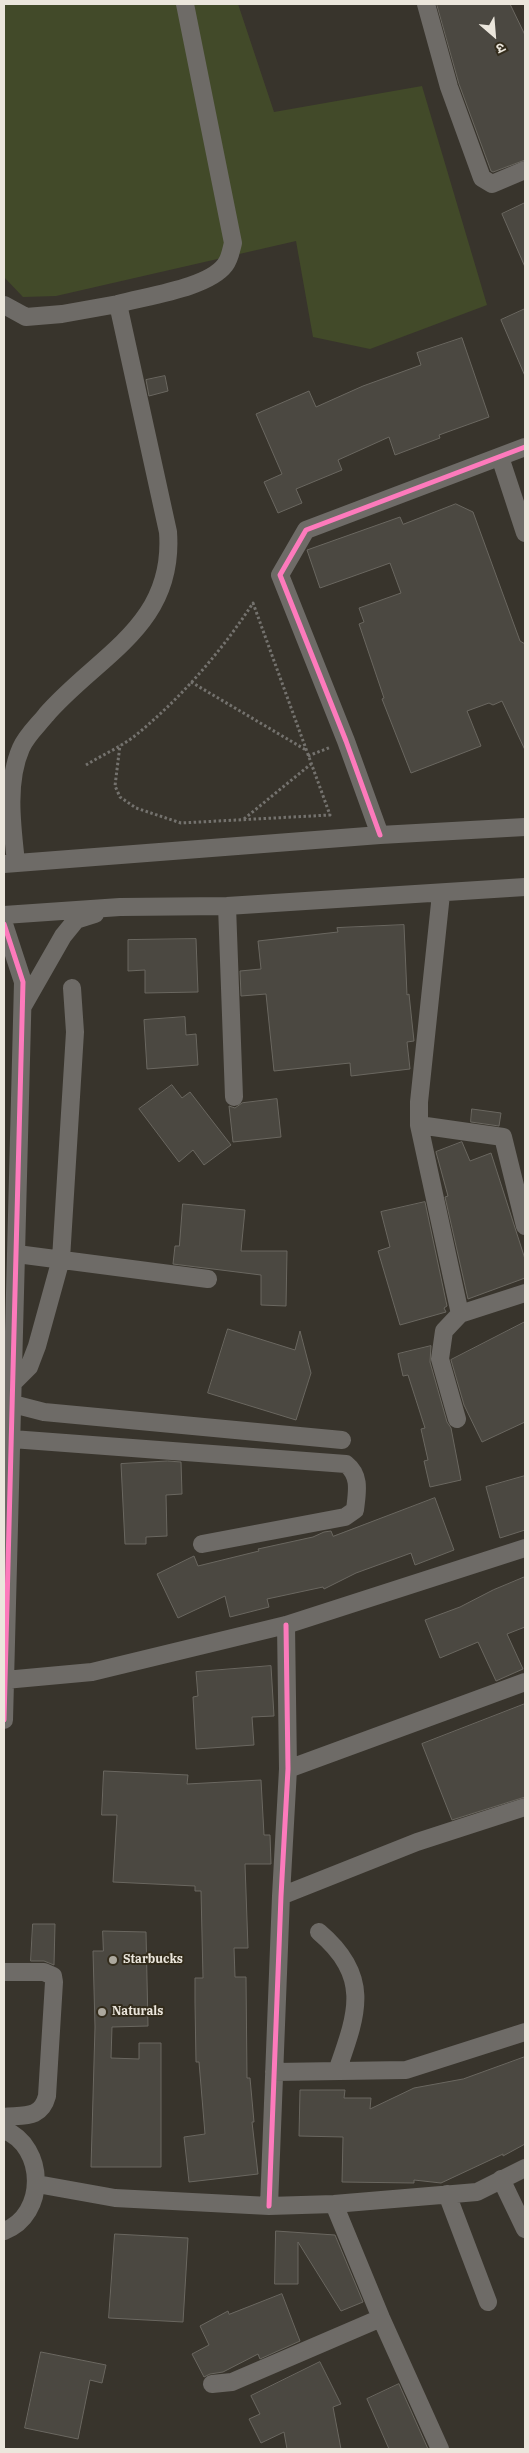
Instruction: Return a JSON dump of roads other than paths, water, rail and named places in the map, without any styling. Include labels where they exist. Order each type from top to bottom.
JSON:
[{"type":"street","points":[[4,305],[26,317],[62,314],[118,304],[197,283],[218,272],[227,264],[233,243],[185,4]]},
{"type":"street","points":[[426,4],[449,87],[482,178],[492,184],[525,170]]},
{"type":"street","points":[[118,304],[168,532],[169,556],[164,580],[151,608],[135,631],[110,657],[55,705],[21,747],[14,772],[13,831],[10,863],[525,827]]},
{"type":"street","points":[[380,836],[346,741],[280,575],[306,530],[525,447]]},
{"type":"street","points":[[500,457],[525,533]]},
{"type":"street","points":[[4,915],[120,907],[227,906],[441,894],[525,887]]},
{"type":"street","points":[[441,894],[419,1102],[420,1125],[460,1314]]},
{"type":"street","points":[[227,906],[234,1097]]},
{"type":"street","points":[[22,1008],[63,936],[76,920],[120,907]]},
{"type":"street","points":[[4,924],[23,982],[17,1254],[9,1316],[9,1361],[13,1383],[13,1404],[4,1720]]},
{"type":"street","points":[[13,1383],[29,1367],[37,1346],[61,1259],[75,1032],[72,988]]},
{"type":"street","points":[[420,1125],[503,1137],[525,1226]]},
{"type":"street","points":[[17,1254],[208,1279]]},
{"type":"street","points":[[457,1419],[440,1359],[444,1331],[460,1314],[525,1293]]},
{"type":"street","points":[[13,1404],[44,1412],[342,1440]]},
{"type":"street","points":[[12,1439],[346,1464],[353,1470],[358,1482],[355,1510],[345,1517],[202,1544]]},
{"type":"street","points":[[5,1680],[92,1672],[286,1626],[525,1548]]},
{"type":"street","points":[[269,2206],[288,1769],[286,1626]]},
{"type":"street","points":[[288,1769],[525,1682]]},
{"type":"street","points":[[281,1896],[417,1842],[525,1807]]},
{"type":"street","points":[[319,1932],[334,1945],[349,1966],[357,1993],[352,2027],[337,2071]]},
{"type":"street","points":[[4,1972],[44,1972],[53,1976],[54,1982],[45,2105],[40,2111],[32,2114],[4,2117]]},
{"type":"street","points":[[274,2072],[406,2070],[525,2032]]},
{"type":"street","points":[[4,2130],[21,2142],[30,2154],[36,2168],[37,2184],[33,2202],[23,2217],[4,2231]]},
{"type":"street","points":[[37,2184],[115,2198],[269,2206],[334,2204],[477,2192],[525,2168]]},
{"type":"street","points":[[501,2179],[525,2229]]},
{"type":"street","points":[[446,2194],[488,2302]]},
{"type":"street","points":[[334,2204],[381,2318],[440,2449]]},
{"type":"street","points":[[212,2384],[232,2382],[381,2318]]},
{"type":"place","name":"Starbucks","points":[[113,1960]]},
{"type":"place","name":"Naturals","points":[[102,2012]]}]
